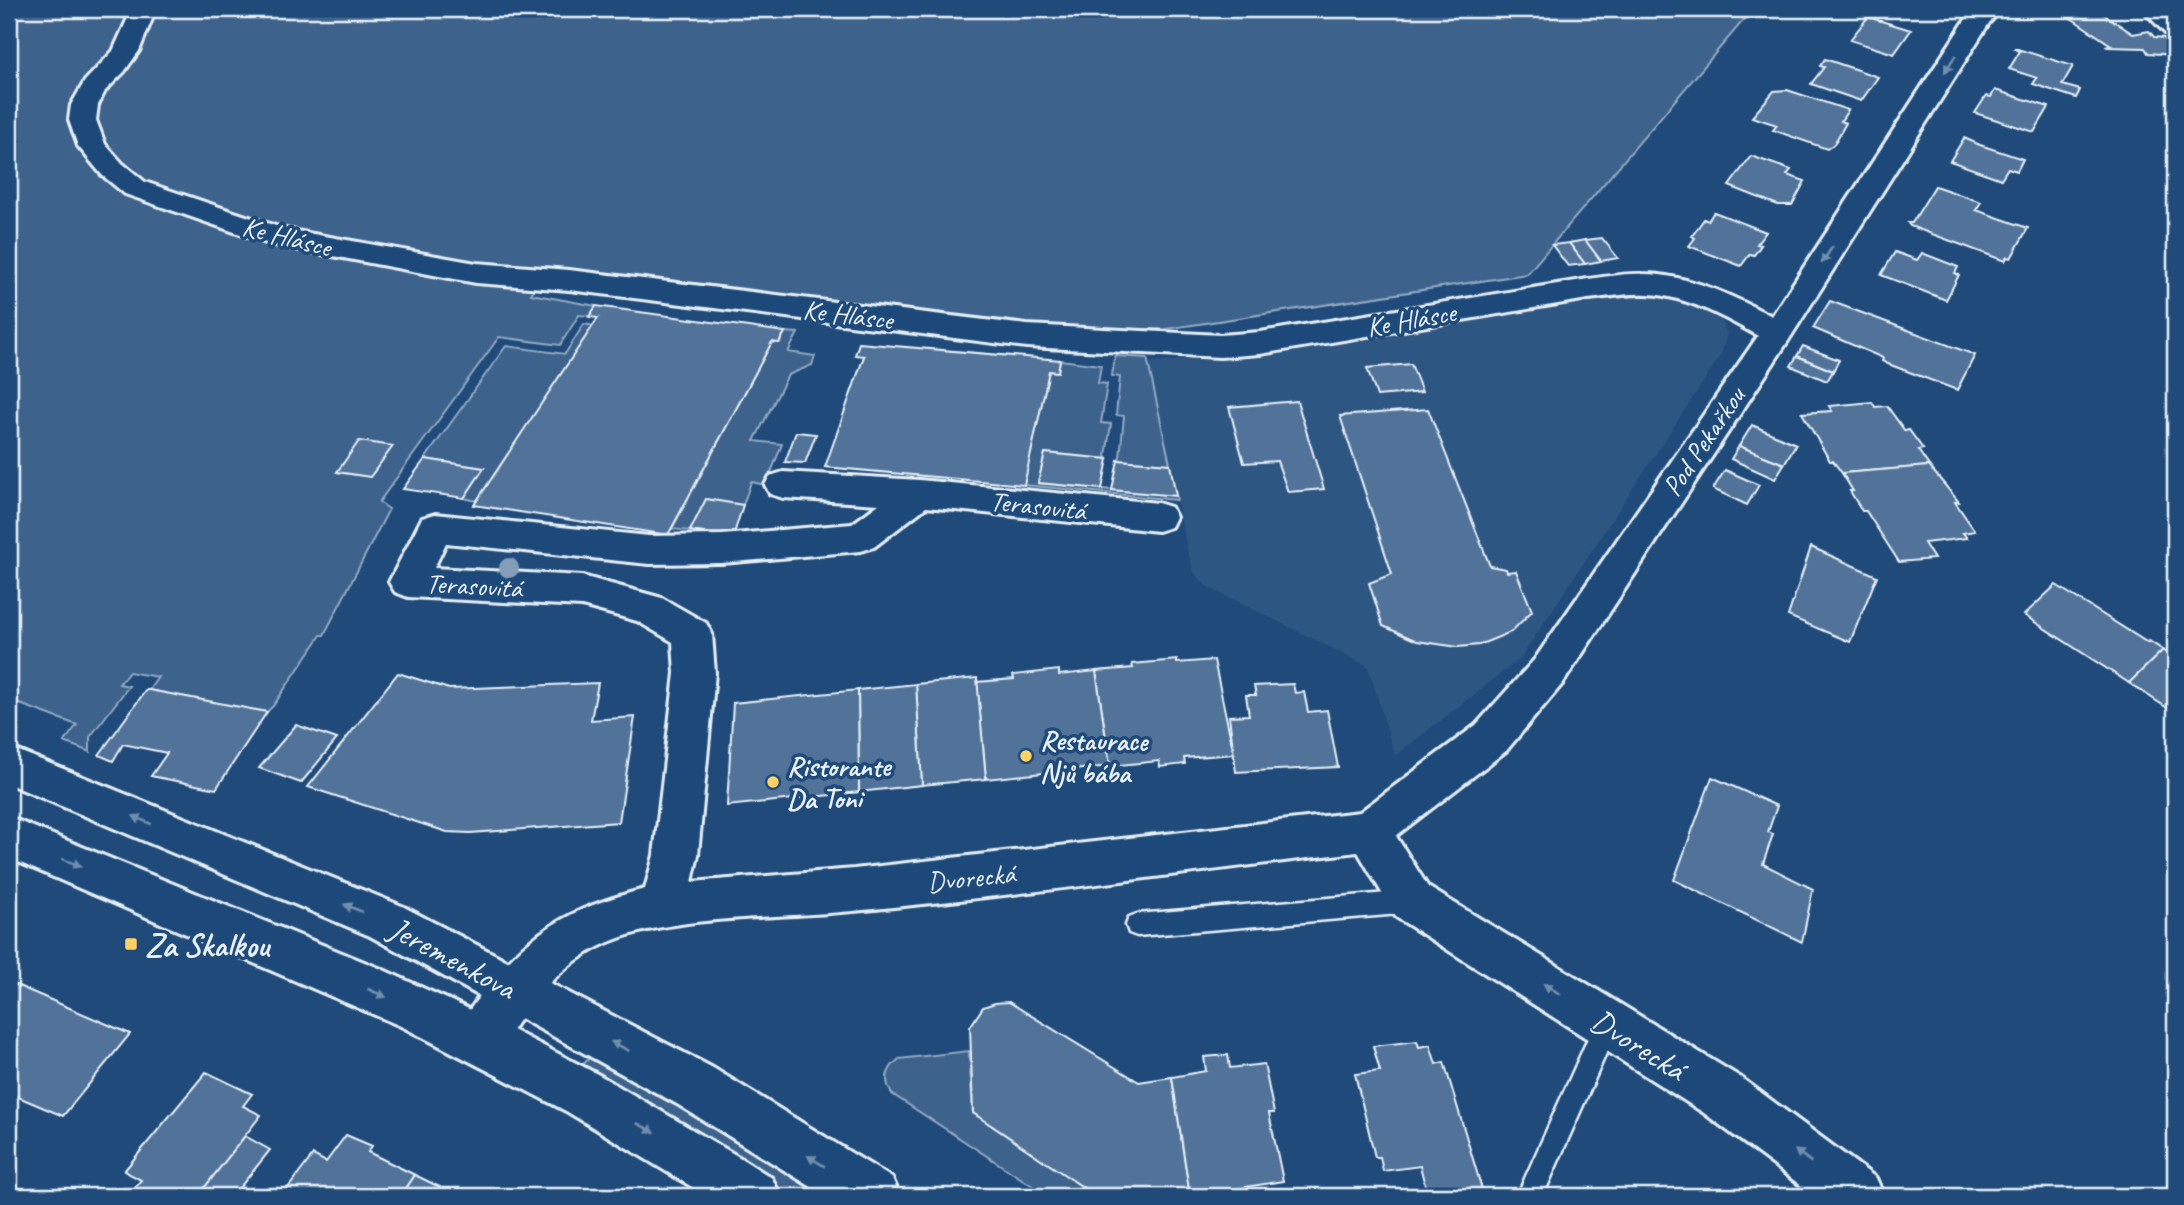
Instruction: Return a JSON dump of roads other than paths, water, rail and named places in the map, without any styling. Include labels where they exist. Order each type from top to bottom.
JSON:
[{"type":"street","name":"Ke Hlásce","points":[[144,9],[120,61],[92,90],[86,102],[85,135],[90,147],[135,188],[236,223],[340,250],[476,273],[569,280],[1027,336],[1109,341],[1220,346],[1260,343],[1588,289],[1641,284],[1699,294],[1777,333]]},
{"type":"street","name":"Pod Pekařkou","points":[[1369,831],[1491,738],[1549,671],[1777,333],[1979,18],[1990,9]]},
{"type":"street","points":[[2154,9],[2175,29]]},
{"type":"street","name":"Terasovitá","points":[[783,485],[919,493],[1158,517]]},
{"type":"street","name":"Terasovitá","points":[[663,905],[676,855],[695,673],[692,634],[648,609],[582,591],[408,582],[435,527],[649,550],[722,549],[861,537],[919,493]]},
{"type":"street","name":"Jeremenkova","points":[[9,765],[386,921],[695,1086],[874,1196]]},
{"type":"street","name":"Dvorecká","points":[[478,1038],[514,988],[549,952],[579,933],[617,917],[663,905],[854,890],[1369,831],[1412,902],[1722,1095],[1858,1196]]},
{"type":"street","name":"Jeremenkova","points":[[9,837],[248,935],[478,1038],[657,1133],[754,1196]]},
{"type":"lane","points":[[1138,925],[1412,902]]},
{"type":"lane","points":[[1530,1196],[1607,1024]]},
{"type":"place","name":"Restaurace Njů bába","points":[[1026,756]]},
{"type":"place","name":"Ristorante Da Toni","points":[[773,782]]},
{"type":"place","name":"Za Skalkou","points":[[131,944]]}]
